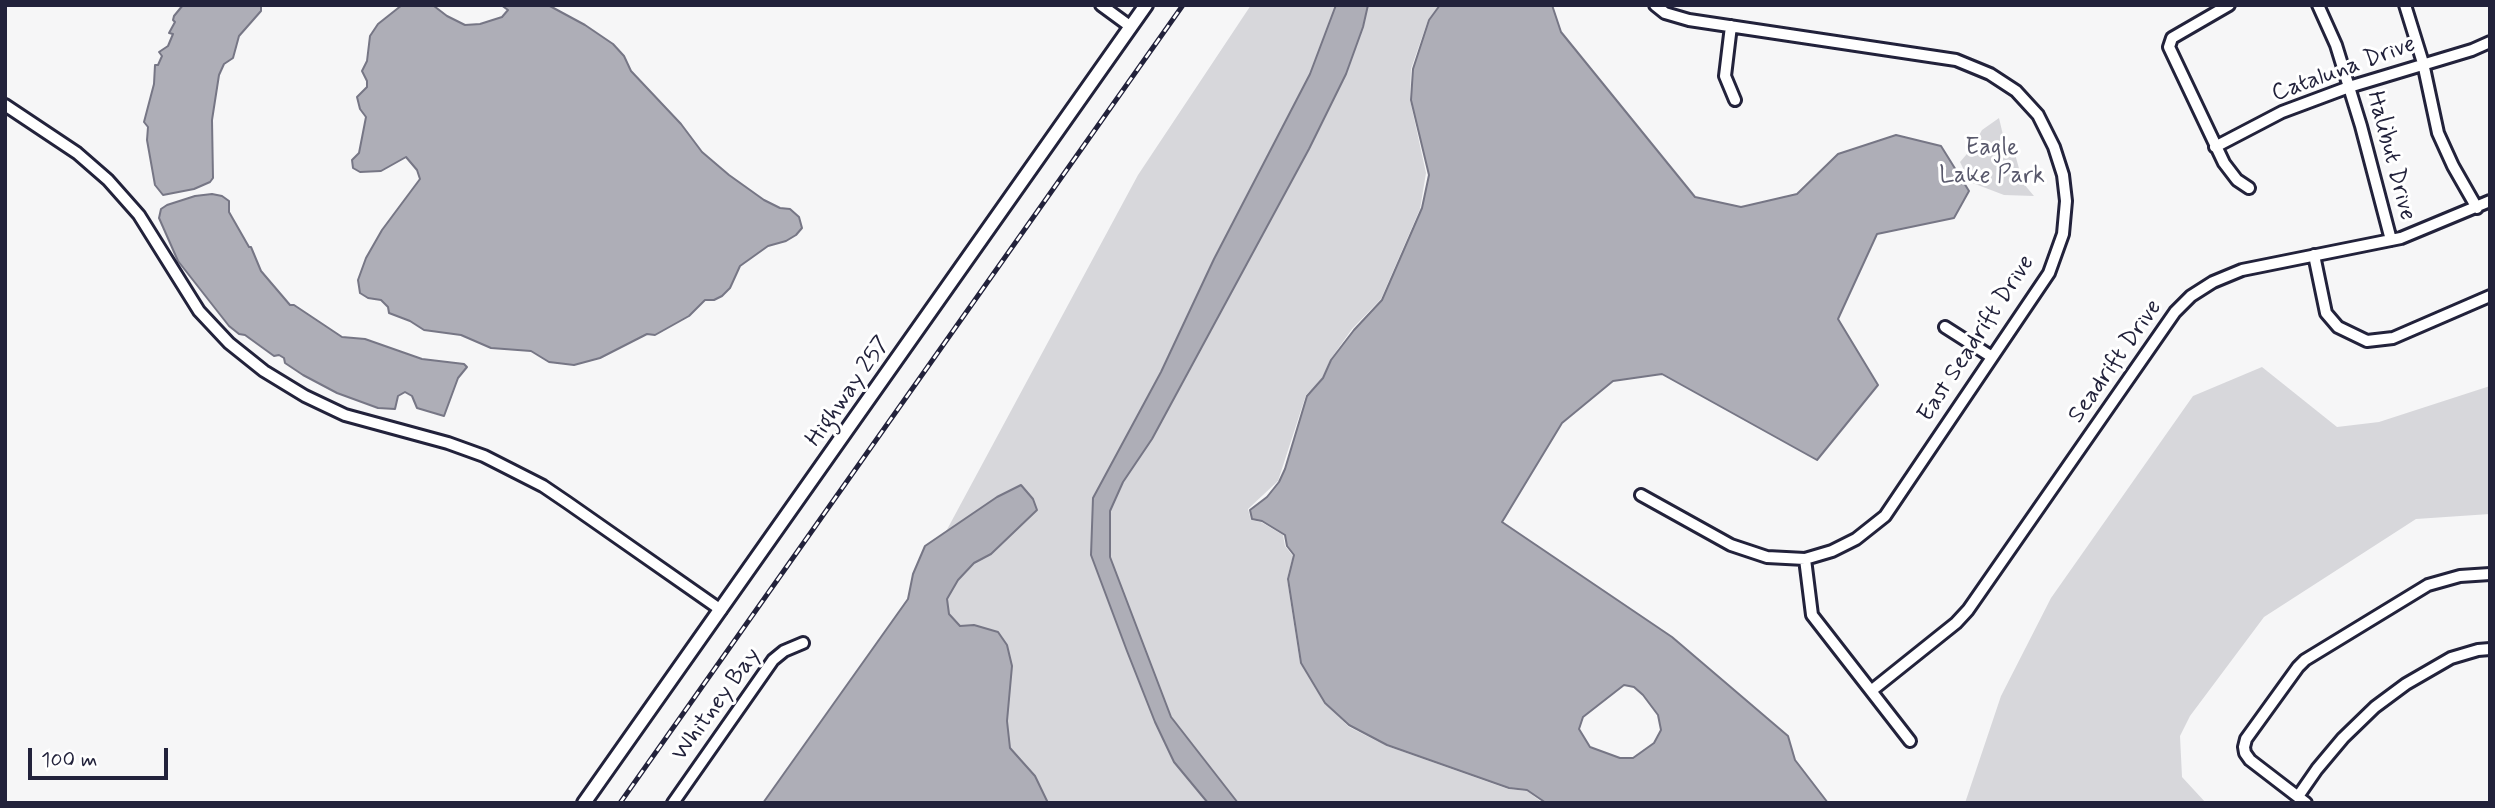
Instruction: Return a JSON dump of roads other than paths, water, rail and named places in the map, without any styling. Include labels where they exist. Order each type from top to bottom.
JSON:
[{"type":"main road","name":"Highway 257","points":[[584,803],[1146,5]]},
{"type":"street","points":[[1101,5],[1131,27]]},
{"type":"street","name":"East Seadrift Drive","points":[[1656,5],[1665,13],[1689,20],[1956,60],[1990,74],[2016,91],[2038,115],[2063,175],[2066,201],[2063,234],[2049,273],[1992,358],[1885,516],[1856,538],[1832,551],[1805,559]]},
{"type":"street","points":[[2229,5],[2172,38],[2169,47],[2215,146],[2237,180],[2249,188]]},
{"type":"street","name":"Halibut Drive","points":[[2318,5],[2336,45],[2391,240]]},
{"type":"street","points":[[2405,5],[2423,63],[2438,133],[2477,208]]},
{"type":"street","points":[[1731,26],[1725,76],[1735,100]]},
{"type":"street","name":"Cataluna Drive","points":[[2215,146],[2282,112],[2349,87],[2472,50],[2490,41]]},
{"type":"street","points":[[5,105],[77,153],[108,180],[139,215],[199,312],[229,343],[264,371],[305,396],[345,415],[467,449],[543,486],[721,610]]},
{"type":"street","name":"Seadrift Drive","points":[[1871,691],[1956,623],[1968,610],[2175,312],[2191,296],[2213,282],[2242,270],[2391,240],[2490,201]]},
{"type":"street","points":[[2314,255],[2326,313],[2339,327],[2367,341],[2393,338],[2490,296]]},
{"type":"street","points":[[1945,327],[1992,358]]},
{"type":"street","points":[[1641,495],[1731,544],[1767,557],[1805,559],[1812,615],[1910,741]]},
{"type":"street","points":[[2490,575],[2460,576],[2428,585],[2305,660],[2246,739],[2245,753],[2250,760],[2303,799],[2317,769],[2343,738],[2375,707],[2406,684],[2451,658],[2490,649]]},
{"type":"street","name":"Whitney Bay","points":[[673,803],[774,660],[783,651],[803,643]]},
{"type":"railway","points":[[620,803],[1183,5]]},
{"type":"park label","name":"Eagle Lake Park","points":[[1992,163]]}]
